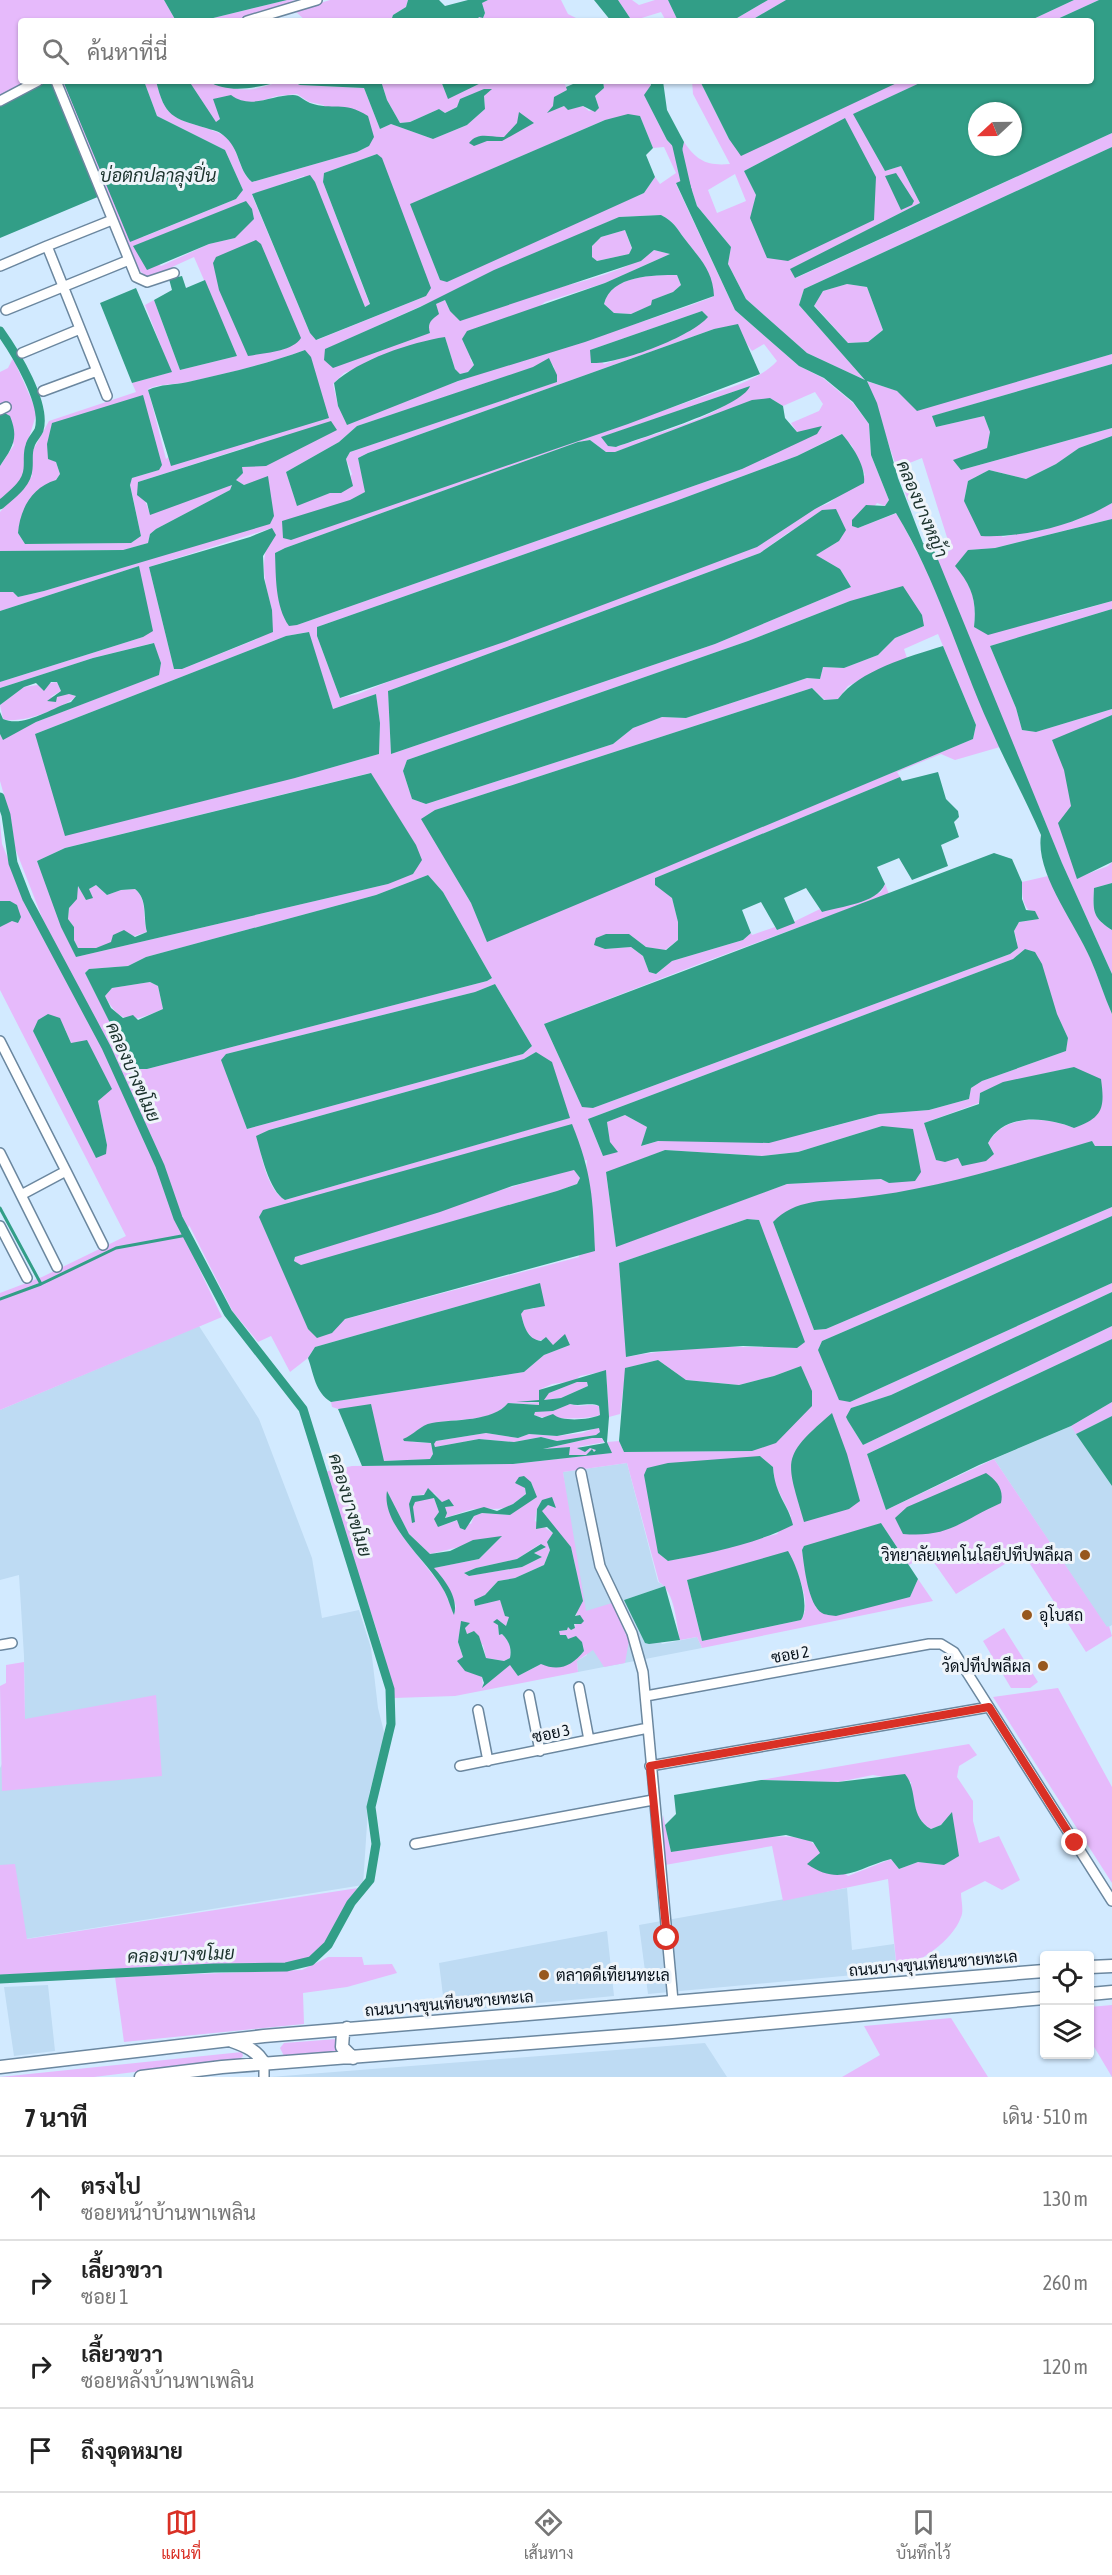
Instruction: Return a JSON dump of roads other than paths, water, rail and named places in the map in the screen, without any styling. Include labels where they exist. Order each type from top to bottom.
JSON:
[{"type":"main road","points":[[1094,1967],[1112,1966]]},
{"type":"main road","name":"ถนนบางขุนเทียนชายทะเล","points":[[0,2067],[347,2028],[1040,1971]]},
{"type":"main road","points":[[1094,1994],[1112,1992]]},
{"type":"main road","points":[[141,2077],[264,2071],[353,2058],[1040,1998]]},
{"type":"main road","points":[[347,2028],[343,2033],[342,2047],[353,2058]]},
{"type":"main road","points":[[228,2040],[244,2045],[260,2055],[264,2071]]},
{"type":"street","points":[[257,18],[317,0]]},
{"type":"street","points":[[0,101],[32,84]]},
{"type":"street","points":[[57,84],[129,260],[142,282],[174,273]]},
{"type":"street","points":[[0,266],[112,219]]},
{"type":"street","points":[[47,246],[107,396]]},
{"type":"street","points":[[6,310],[129,260]]},
{"type":"street","points":[[22,353],[80,329]]},
{"type":"street","points":[[43,391],[97,371]]},
{"type":"street","points":[[0,1041],[103,1245]]},
{"type":"street","points":[[0,1153],[57,1267]]},
{"type":"street","points":[[21,1195],[66,1171]]},
{"type":"street","points":[[0,1226],[27,1278]]},
{"type":"street","points":[[582,1473],[600,1566],[639,1649],[646,1696],[653,1800],[673,2001]]},
{"type":"street","points":[[0,1645],[12,1642]]},
{"type":"street","name":"ซอย 2","points":[[646,1696],[940,1644],[954,1652],[989,1707]]},
{"type":"street","points":[[579,1687],[589,1740]]},
{"type":"street","points":[[529,1695],[540,1751]]},
{"type":"street","points":[[650,1766],[989,1707],[1112,1901]]},
{"type":"street","points":[[478,1710],[488,1761]]},
{"type":"street","name":"ซอย 3","points":[[460,1766],[648,1728]]},
{"type":"street","points":[[415,1844],[653,1800]]},
{"type":"water","points":[[164,0],[287,0],[213,18],[174,18]]},
{"type":"water","points":[[408,0],[439,0],[445,6],[468,0],[488,0],[482,3],[485,13],[483,18],[392,18],[406,7]]},
{"type":"water","points":[[594,0],[618,0],[630,18],[609,18]]},
{"type":"water","points":[[668,0],[768,0],[737,18],[677,18]]},
{"type":"water","points":[[786,0],[1074,0],[1035,18],[755,18]]},
{"type":"water","points":[[1099,0],[1112,0],[1112,133],[795,278],[790,269],[920,203],[901,166],[885,171],[853,114],[918,84],[1094,84],[1094,18],[1060,18]]},
{"type":"water","points":[[38,84],[53,84],[100,196],[0,238],[0,105]]},
{"type":"water","name":"บ่อตกปลาลุงปิ่น","points":[[64,84],[145,84],[157,116],[225,150],[243,190],[236,199],[130,242]]},
{"type":"water","points":[[157,84],[191,84],[216,122],[220,119],[213,99],[231,95],[254,102],[295,95],[318,105],[352,108],[359,111],[368,116],[374,137],[369,146],[357,152],[252,182],[247,177],[229,141],[217,132],[185,122],[172,114],[159,93]]},
{"type":"water","points":[[215,84],[268,84],[235,89]]},
{"type":"water","points":[[298,84],[382,84],[387,100],[400,123],[410,122],[439,109],[445,113],[457,107],[460,99],[484,89],[492,89],[484,96],[485,109],[467,125],[433,139],[391,124],[380,129],[364,88]]},
{"type":"water","points":[[442,84],[479,84],[448,99]]},
{"type":"water","points":[[573,84],[603,84],[604,88],[595,96],[599,108],[595,112],[583,106],[568,110],[564,106],[547,113],[553,106],[554,97],[567,90],[566,87]]},
{"type":"water","points":[[663,84],[667,110],[684,142],[681,155],[667,140],[644,95],[651,85]]},
{"type":"water","points":[[702,84],[895,84],[741,156],[729,139]]},
{"type":"water","points":[[519,112],[534,123],[502,141],[487,141],[474,146],[469,143],[481,136],[504,137],[517,123]]},
{"type":"water","points":[[628,114],[640,116],[653,148],[646,155],[655,177],[644,193],[447,282],[440,280],[410,204],[605,120]]},
{"type":"water","points":[[845,118],[876,177],[874,220],[788,261],[767,258],[750,218],[756,195],[744,171]]},
{"type":"water","points":[[1112,147],[1112,354],[917,411],[897,391],[867,381],[877,403],[898,478],[923,543],[932,545],[1062,863],[1112,974],[1112,1014],[1090,958],[1050,881],[1041,850],[1041,835],[978,700],[935,591],[910,539],[896,513],[858,528],[852,526],[852,520],[866,505],[885,506],[889,500],[871,455],[869,424],[853,402],[824,378],[799,366],[735,310],[676,183],[688,178],[697,206],[731,247],[728,264],[746,299],[807,353],[865,380],[799,305],[804,289]],"holes":[[[847,284],[867,287],[883,330],[868,342],[848,343],[814,306],[823,291]]]},
{"type":"water","points":[[377,154],[382,158],[431,288],[426,296],[316,340],[310,333],[252,194],[310,175],[315,182],[365,307],[370,304],[323,182],[324,173]]},
{"type":"water","points":[[896,173],[914,201],[912,205],[901,210],[885,176]]},
{"type":"water","points":[[246,201],[252,209],[254,219],[235,238],[209,244],[147,270],[133,246]]},
{"type":"water","points":[[661,215],[669,220],[708,271],[714,296],[585,342],[458,381],[347,425],[338,406],[334,383],[357,367],[386,353],[445,337],[455,369],[460,374],[468,372],[474,365],[462,339],[467,331],[605,283],[670,254],[654,250],[641,261],[460,321],[450,311],[445,300],[436,304],[439,314],[430,322],[430,333],[333,368],[324,360],[325,349],[420,307],[494,270],[619,217]],"holes":[[[625,230],[632,248],[629,254],[597,261],[592,257],[592,246],[601,237]],[[657,275],[677,275],[681,285],[673,292],[652,300],[651,305],[631,314],[614,313],[604,304],[608,294],[624,282]]]},
{"type":"water","points":[[256,240],[261,244],[301,338],[297,343],[284,349],[248,356],[219,290],[213,263],[216,257]]},
{"type":"water","points":[[182,276],[186,288],[205,280],[237,356],[180,370],[154,300],[172,290],[169,279]]},
{"type":"water","points":[[136,288],[172,372],[132,383],[100,303]]},
{"type":"water","points":[[702,311],[708,317],[699,325],[670,341],[635,355],[591,363],[590,350]]},
{"type":"water","points":[[738,324],[760,374],[628,424],[291,540],[283,538],[282,521],[350,500],[365,492],[358,458],[368,453],[714,329]]},
{"type":"water","points":[[305,350],[311,357],[329,418],[171,466],[148,390],[247,368]]},
{"type":"water","points":[[549,358],[557,375],[557,382],[350,452],[346,459],[353,486],[341,493],[330,493],[297,506],[286,472],[339,442],[357,426],[533,367]]},
{"type":"water","points":[[1112,364],[1112,428],[961,470],[953,460],[987,448],[990,432],[984,416],[936,427],[932,416]]},
{"type":"water","points":[[750,386],[743,394],[711,412],[616,447],[608,446],[601,437]]},
{"type":"water","points":[[143,395],[162,465],[159,470],[132,478],[130,485],[141,536],[131,543],[25,544],[18,533],[21,516],[29,500],[40,488],[56,480],[60,474],[56,462],[48,459],[47,444],[52,423]]},
{"type":"water","points":[[770,398],[783,406],[785,418],[797,432],[822,426],[817,434],[742,469],[297,625],[289,626],[284,618],[277,591],[275,553],[285,548],[578,442],[590,440],[606,452],[615,452],[752,400]]},
{"type":"water","points":[[3,412],[10,416],[14,436],[11,448],[0,466],[0,413]]},
{"type":"water","points":[[331,421],[337,430],[266,466],[242,467],[243,473],[236,480],[244,485],[268,476],[274,516],[270,524],[44,591],[18,597],[13,592],[0,592],[0,551],[123,550],[148,543],[150,534],[156,529],[230,490],[232,485],[150,515],[147,503],[137,495],[138,482]]},
{"type":"water","points":[[842,434],[861,463],[864,483],[815,509],[757,547],[507,641],[340,698],[317,636],[317,627],[673,502],[797,456]]},
{"type":"water","points":[[1112,436],[1112,503],[1066,524],[1014,535],[981,536],[964,501],[968,481],[989,470],[1026,479],[1056,464],[1079,448]]},
{"type":"water","points":[[836,509],[846,530],[839,541],[816,555],[840,569],[851,587],[715,644],[391,754],[388,691],[760,553],[822,510]]},
{"type":"water","points":[[1112,519],[1112,601],[988,635],[974,627],[975,609],[972,594],[966,580],[955,566],[968,550],[995,548]]},
{"type":"water","points":[[272,528],[276,535],[263,556],[264,578],[272,610],[273,632],[182,669],[174,669],[149,567],[250,537]]},
{"type":"water","points":[[139,566],[153,631],[143,637],[0,682],[0,611]]},
{"type":"water","points":[[903,586],[922,615],[924,626],[895,638],[878,655],[844,668],[823,667],[820,679],[807,678],[686,718],[662,717],[633,728],[613,744],[426,804],[412,799],[403,771],[407,760],[748,641],[850,601]]},
{"type":"water","points":[[1112,609],[1112,709],[1036,732],[1022,730],[1016,708],[990,646]]},
{"type":"water","points":[[309,632],[333,709],[376,694],[380,723],[379,754],[295,778],[65,836],[35,734],[286,636]]},
{"type":"water","points":[[154,643],[161,663],[159,675],[36,722],[3,740],[0,734],[0,712],[3,719],[20,721],[71,702],[76,696],[69,694],[57,697],[56,702],[47,701],[61,691],[57,682],[51,682],[44,691],[36,683],[24,687],[0,705],[0,688],[93,658]]},
{"type":"water","points":[[943,646],[976,725],[973,739],[487,942],[471,903],[421,819],[435,810],[812,688],[824,700],[838,699],[847,689],[872,672]]},
{"type":"water","points":[[1112,715],[1112,862],[1077,879],[1058,823],[1071,806],[1064,770],[1052,740]]},
{"type":"water","points":[[938,772],[946,799],[958,811],[959,817],[954,822],[959,837],[941,845],[948,866],[912,880],[899,858],[877,867],[885,884],[874,896],[822,912],[806,888],[784,898],[795,923],[777,930],[761,902],[742,910],[751,933],[743,940],[672,961],[656,974],[649,972],[643,956],[631,947],[605,949],[594,945],[596,938],[606,934],[629,934],[646,947],[666,950],[678,940],[678,922],[672,898],[655,885],[655,878],[900,777],[902,781]]},
{"type":"water","points":[[371,773],[416,845],[422,860],[413,874],[388,884],[76,957],[61,927],[37,861],[65,848]],"holes":[[[96,885],[107,895],[121,890],[135,889],[142,898],[147,932],[135,937],[124,930],[113,935],[111,942],[96,948],[78,948],[74,940],[74,927],[68,919],[69,908],[77,899],[78,886],[86,900],[93,898],[89,889]]]},
{"type":"water","points":[[994,853],[1012,859],[1022,882],[1022,899],[1026,910],[1035,911],[1039,919],[1019,922],[1014,931],[1018,948],[1010,954],[593,1108],[582,1107],[544,1024]]},
{"type":"water","points":[[428,875],[443,892],[492,978],[147,1069],[133,1069],[85,973],[89,969],[128,966],[146,957],[376,895]],"holes":[[[150,982],[158,986],[163,1009],[138,1020],[133,1015],[123,1018],[111,1008],[105,996],[112,988]]]},
{"type":"water","points":[[1112,883],[1112,930],[1095,913],[1094,888]]},
{"type":"water","points":[[0,901],[10,901],[17,905],[21,917],[18,923],[12,921],[0,927]]},
{"type":"water","points":[[1025,949],[1035,952],[1042,964],[1057,1014],[1068,1038],[1066,1051],[982,1081],[971,1088],[969,1099],[929,1110],[879,1114],[769,1143],[658,1141],[641,1146],[647,1127],[625,1115],[607,1122],[610,1142],[618,1152],[603,1156],[588,1119],[1013,959]]},
{"type":"water","points":[[495,984],[532,1046],[523,1054],[247,1129],[221,1060],[226,1054],[475,992]]},
{"type":"water","points":[[48,1014],[60,1018],[71,1043],[87,1040],[112,1089],[98,1101],[107,1145],[106,1154],[96,1158],[33,1031],[38,1020]]},
{"type":"water","points":[[536,1052],[552,1062],[570,1118],[285,1200],[274,1189],[256,1136],[269,1130],[524,1059]]},
{"type":"water","points":[[1074,1067],[1101,1079],[1102,1105],[1100,1111],[1091,1120],[1074,1128],[1052,1121],[1016,1122],[995,1133],[988,1143],[994,1154],[986,1161],[962,1166],[958,1158],[945,1162],[936,1160],[924,1123],[979,1104],[980,1093],[1003,1082]]},
{"type":"water","points":[[572,1124],[588,1172],[595,1251],[345,1319],[332,1333],[317,1338],[308,1329],[259,1217],[263,1210]],"holes":[[[574,1170],[580,1178],[577,1184],[557,1191],[301,1265],[294,1261],[295,1257],[440,1212],[512,1186]]]},
{"type":"water","points":[[882,1126],[913,1129],[921,1172],[915,1181],[889,1183],[881,1179],[787,1184],[616,1247],[606,1172],[665,1150],[762,1156],[798,1152]]},
{"type":"water","points":[[1092,1141],[1095,1146],[1112,1146],[1112,1207],[826,1329],[814,1330],[773,1222],[782,1214],[811,1202],[885,1194],[945,1183]]},
{"type":"water","points":[[1112,1216],[1112,1283],[850,1402],[839,1400],[818,1350],[822,1341]]},
{"type":"water","points":[[747,1219],[759,1220],[805,1342],[797,1348],[743,1346],[651,1352],[626,1357],[619,1263]]},
{"type":"water","points":[[540,1283],[545,1306],[524,1310],[521,1314],[525,1327],[532,1338],[541,1341],[546,1337],[553,1345],[565,1334],[570,1345],[544,1355],[524,1372],[331,1402],[318,1388],[308,1358],[315,1347]]},
{"type":"water","points":[[1112,1292],[1112,1326],[863,1445],[846,1417],[851,1408],[891,1395]]},
{"type":"water","points":[[1112,1339],[1112,1402],[1071,1426],[979,1465],[886,1510],[867,1454]]},
{"type":"water","points":[[658,1360],[686,1380],[739,1385],[801,1366],[812,1391],[812,1406],[776,1443],[752,1451],[624,1452],[619,1441],[625,1368]]},
{"type":"water","points":[[606,1370],[609,1417],[607,1442],[612,1453],[513,1464],[362,1466],[338,1409],[371,1404],[384,1461],[430,1459],[433,1454],[431,1443],[404,1441],[403,1439],[428,1424],[483,1417],[493,1414],[508,1403],[539,1405],[539,1402],[516,1402],[539,1400],[539,1390]],"holes":[[[577,1382],[587,1382],[588,1386],[561,1398],[544,1400],[549,1393]],[[570,1404],[592,1404],[599,1406],[600,1415],[575,1419],[557,1417],[553,1414],[542,1418],[534,1415],[535,1412],[553,1411]],[[599,1428],[600,1432],[596,1435],[557,1441],[541,1437],[514,1442],[479,1439],[435,1447],[434,1444],[436,1441],[486,1433],[518,1438],[529,1434],[557,1436]],[[592,1438],[602,1438],[605,1443],[577,1448],[585,1452],[590,1448],[596,1450],[594,1452],[592,1449],[586,1455],[569,1455],[570,1447],[543,1449]]]},
{"type":"water","points":[[832,1413],[847,1454],[860,1501],[849,1509],[804,1522],[793,1485],[792,1461],[803,1440]]},
{"type":"water","points":[[1112,1416],[1112,1486],[1076,1434]]},
{"type":"water","points":[[760,1456],[773,1467],[776,1485],[793,1525],[748,1543],[700,1555],[668,1561],[658,1553],[644,1475],[647,1468],[668,1463]]},
{"type":"water","points":[[986,1473],[999,1486],[1001,1503],[944,1530],[919,1535],[903,1534],[895,1518],[907,1507]]},
{"type":"water","points":[[524,1476],[531,1482],[537,1497],[510,1515],[482,1513],[474,1516],[465,1530],[460,1528],[457,1520],[438,1527],[434,1519],[439,1512],[434,1498],[415,1502],[413,1507],[415,1522],[412,1523],[409,1504],[412,1496],[424,1495],[428,1488],[442,1502],[449,1499],[454,1506],[445,1507],[447,1513],[445,1518],[484,1507],[497,1511],[513,1504],[526,1494],[525,1488],[515,1483],[519,1477]]},
{"type":"water","points":[[387,1491],[409,1534],[430,1554],[450,1551],[473,1540],[502,1536],[479,1559],[434,1568],[453,1596],[454,1615],[448,1598],[436,1578],[407,1542],[391,1517],[387,1504]]},
{"type":"water","points":[[552,1497],[556,1508],[548,1505],[542,1511],[571,1547],[583,1601],[575,1616],[580,1615],[584,1621],[581,1624],[574,1624],[575,1628],[571,1630],[568,1627],[567,1630],[559,1631],[560,1635],[566,1635],[568,1639],[576,1636],[582,1642],[584,1651],[565,1666],[554,1667],[541,1664],[518,1676],[510,1665],[482,1688],[484,1683],[482,1677],[465,1671],[457,1661],[463,1657],[458,1642],[461,1621],[470,1623],[465,1628],[467,1634],[474,1631],[479,1636],[486,1658],[504,1661],[510,1658],[511,1651],[508,1642],[502,1634],[499,1635],[498,1625],[493,1622],[497,1619],[506,1626],[509,1617],[505,1616],[500,1600],[475,1606],[474,1600],[485,1595],[498,1581],[515,1578],[544,1565],[550,1550],[547,1542],[553,1533],[547,1527],[536,1529],[537,1509],[542,1500]]},
{"type":"water","points":[[881,1523],[918,1579],[910,1597],[836,1616],[822,1613],[817,1609],[810,1594],[802,1550],[804,1546]]},
{"type":"water","points":[[541,1544],[546,1547],[534,1553],[542,1557],[522,1567],[469,1576],[464,1573],[517,1559]]},
{"type":"water","points":[[788,1551],[799,1575],[804,1596],[804,1614],[801,1620],[702,1641],[687,1580]]},
{"type":"water","points":[[665,1586],[680,1640],[645,1643],[624,1600]]},
{"type":"water","points":[[905,1774],[912,1788],[916,1810],[924,1824],[931,1829],[941,1825],[952,1812],[959,1856],[944,1865],[918,1862],[899,1869],[891,1859],[849,1873],[829,1874],[807,1864],[820,1853],[813,1842],[786,1835],[671,1852],[665,1825],[676,1814],[674,1795],[761,1780],[838,1782]]},
{"type":"waterway","name":"คลองบางหญ้า","points":[[676,142],[687,190]]},
{"type":"waterway","name":"คลองบางขโมย","points":[[0,331],[28,379],[40,419],[39,430],[29,449],[25,480],[0,505]]},
{"type":"waterway","name":"คลองบางขโมย","points":[[0,797],[6,815],[13,863],[27,899],[106,1047],[160,1166],[178,1218],[228,1313],[303,1409],[390,1689],[391,1724],[371,1807],[376,1844],[370,1880],[351,1903],[328,1945],[311,1961],[286,1967],[214,1968],[0,1979]]},
{"type":"waterway","points":[[0,1208],[41,1284]]},
{"type":"waterway","points":[[0,1299],[41,1284],[116,1248],[187,1235]]},
{"type":"place","name":"วิทยาลัยเทคโนโลยีปทีปพลีผล","points":[[1085,1555]]},
{"type":"place","name":"อุโบสถ","points":[[1027,1615]]},
{"type":"place","name":"วัดปทีปพลีผล","points":[[1043,1666]]},
{"type":"place","name":"ตลาดดีเทียนทะเล","points":[[544,1975]]}]
